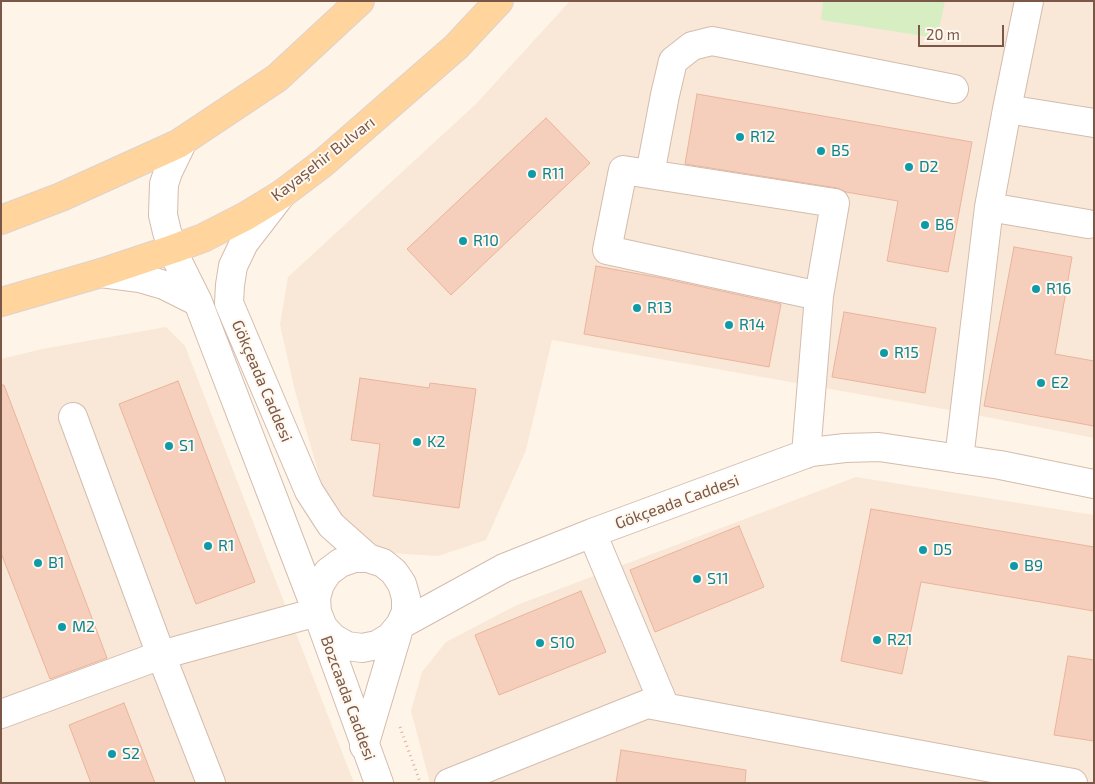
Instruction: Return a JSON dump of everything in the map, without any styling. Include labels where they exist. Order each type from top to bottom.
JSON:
[{"type":"main road","points":[[1,220],[61,197],[183,141],[277,78],[360,1]]},
{"type":"main road","name":"Kayaşehir Bulvarı","points":[[1,302],[173,250],[246,216],[282,194],[323,163],[456,47],[499,1]]},
{"type":"street","points":[[959,459],[989,207],[1029,1]]},
{"type":"street","points":[[650,174],[673,61],[692,46],[712,41],[954,89]]},
{"type":"street","points":[[1007,109],[1094,123]]},
{"type":"street","points":[[183,141],[164,184],[163,214],[173,250],[198,302],[323,627],[333,638],[347,646],[362,648],[377,645],[390,637],[400,625]]},
{"type":"street","points":[[806,454],[819,296],[835,203],[623,170],[607,250],[819,296]]},
{"type":"street","name":"Gökçeada Caddesi","points":[[282,194],[244,243],[233,266],[229,303],[309,491],[331,525],[368,558]]},
{"type":"street","points":[[989,207],[1088,224]]},
{"type":"street","points":[[101,273],[140,278],[164,285],[198,302]]},
{"type":"street","points":[[73,417],[160,655],[211,783]]},
{"type":"street","name":"Gökçeada Caddesi","points":[[400,625],[504,568],[592,533],[806,454],[845,448],[879,447],[959,459],[1094,484]]},
{"type":"street","points":[[592,533],[665,707]]},
{"type":"street","points":[[317,612],[316,598],[320,584],[328,572],[340,563],[354,558],[368,558],[382,563],[394,572],[402,584],[406,598],[406,612],[400,625],[364,746]]},
{"type":"street","points":[[1,714],[160,655],[317,612]]},
{"type":"street","name":"Bozcaada Caddesi","points":[[317,612],[379,783]]},
{"type":"street","points":[[449,783],[647,704],[1073,783]]},
{"type":"path","points":[[400,726],[420,783]]},
{"type":"shaded area","points":[[570,1],[1094,1],[1094,438],[966,413],[552,340],[526,450],[486,540],[438,556],[390,553],[347,528],[325,496],[295,391],[280,325],[288,277],[476,104]]},
{"type":"shaded area","points":[[166,327],[185,346],[354,783],[1,783],[1,359],[42,349]]},
{"type":"shaded area","points":[[856,477],[1094,515],[1094,783],[430,783],[411,711],[422,672],[446,642],[517,605]]},
{"type":"green space","points":[[823,1],[945,1],[937,38],[821,20]]},
{"type":"building","points":[[697,94],[972,142],[948,272],[887,261],[898,201],[846,192],[837,188],[685,164]]},
{"type":"building","points":[[546,118],[590,163],[451,295],[407,249]]},
{"type":"building","points":[[1014,247],[1072,257],[1055,354],[1094,361],[1094,426],[984,406]]},
{"type":"building","points":[[596,266],[781,304],[769,367],[584,334]]},
{"type":"building","name":"R15","points":[[844,312],[936,328],[925,393],[832,377]]},
{"type":"building","name":"K2","points":[[360,378],[429,388],[430,383],[476,389],[459,508],[373,496],[380,444],[351,440]]},
{"type":"building","points":[[178,381],[255,582],[196,604],[119,404]]},
{"type":"building","points":[[1,385],[4,385],[107,658],[50,679],[1,553]]},
{"type":"building","points":[[871,509],[1094,547],[1094,611],[921,582],[902,674],[841,661]]},
{"type":"building","name":"S11","points":[[739,526],[764,587],[655,632],[630,570]]},
{"type":"building","name":"S10","points":[[581,591],[606,652],[499,695],[475,635]]},
{"type":"building","points":[[1068,656],[1094,660],[1094,741],[1054,735]]},
{"type":"building","name":"S2","points":[[124,703],[155,783],[91,783],[69,725]]},
{"type":"building","points":[[621,750],[746,770],[745,783],[616,783]]},
{"type":"place","name":"R12","points":[[740,137]]},
{"type":"place","name":"B5","points":[[821,151]]},
{"type":"place","name":"D2","points":[[909,167]]},
{"type":"place","name":"R11","points":[[532,174]]},
{"type":"place","name":"B6","points":[[925,225]]},
{"type":"place","name":"R10","points":[[463,241]]},
{"type":"place","name":"R16","points":[[1036,289]]},
{"type":"place","name":"R13","points":[[637,308]]},
{"type":"place","name":"R14","points":[[729,325]]},
{"type":"place","name":"R15","points":[[884,353]]},
{"type":"place","name":"E2","points":[[1041,383]]},
{"type":"place","name":"K2","points":[[417,442]]},
{"type":"place","name":"S1","points":[[169,446]]},
{"type":"place","name":"R1","points":[[208,546]]},
{"type":"place","name":"D5","points":[[923,550]]},
{"type":"place","name":"B1","points":[[38,563]]},
{"type":"place","name":"B9","points":[[1014,566]]},
{"type":"place","name":"S11","points":[[697,579]]},
{"type":"place","name":"M2","points":[[62,627]]},
{"type":"place","name":"R21","points":[[877,640]]},
{"type":"place","name":"S10","points":[[540,643]]},
{"type":"place","name":"S2","points":[[112,754]]}]
